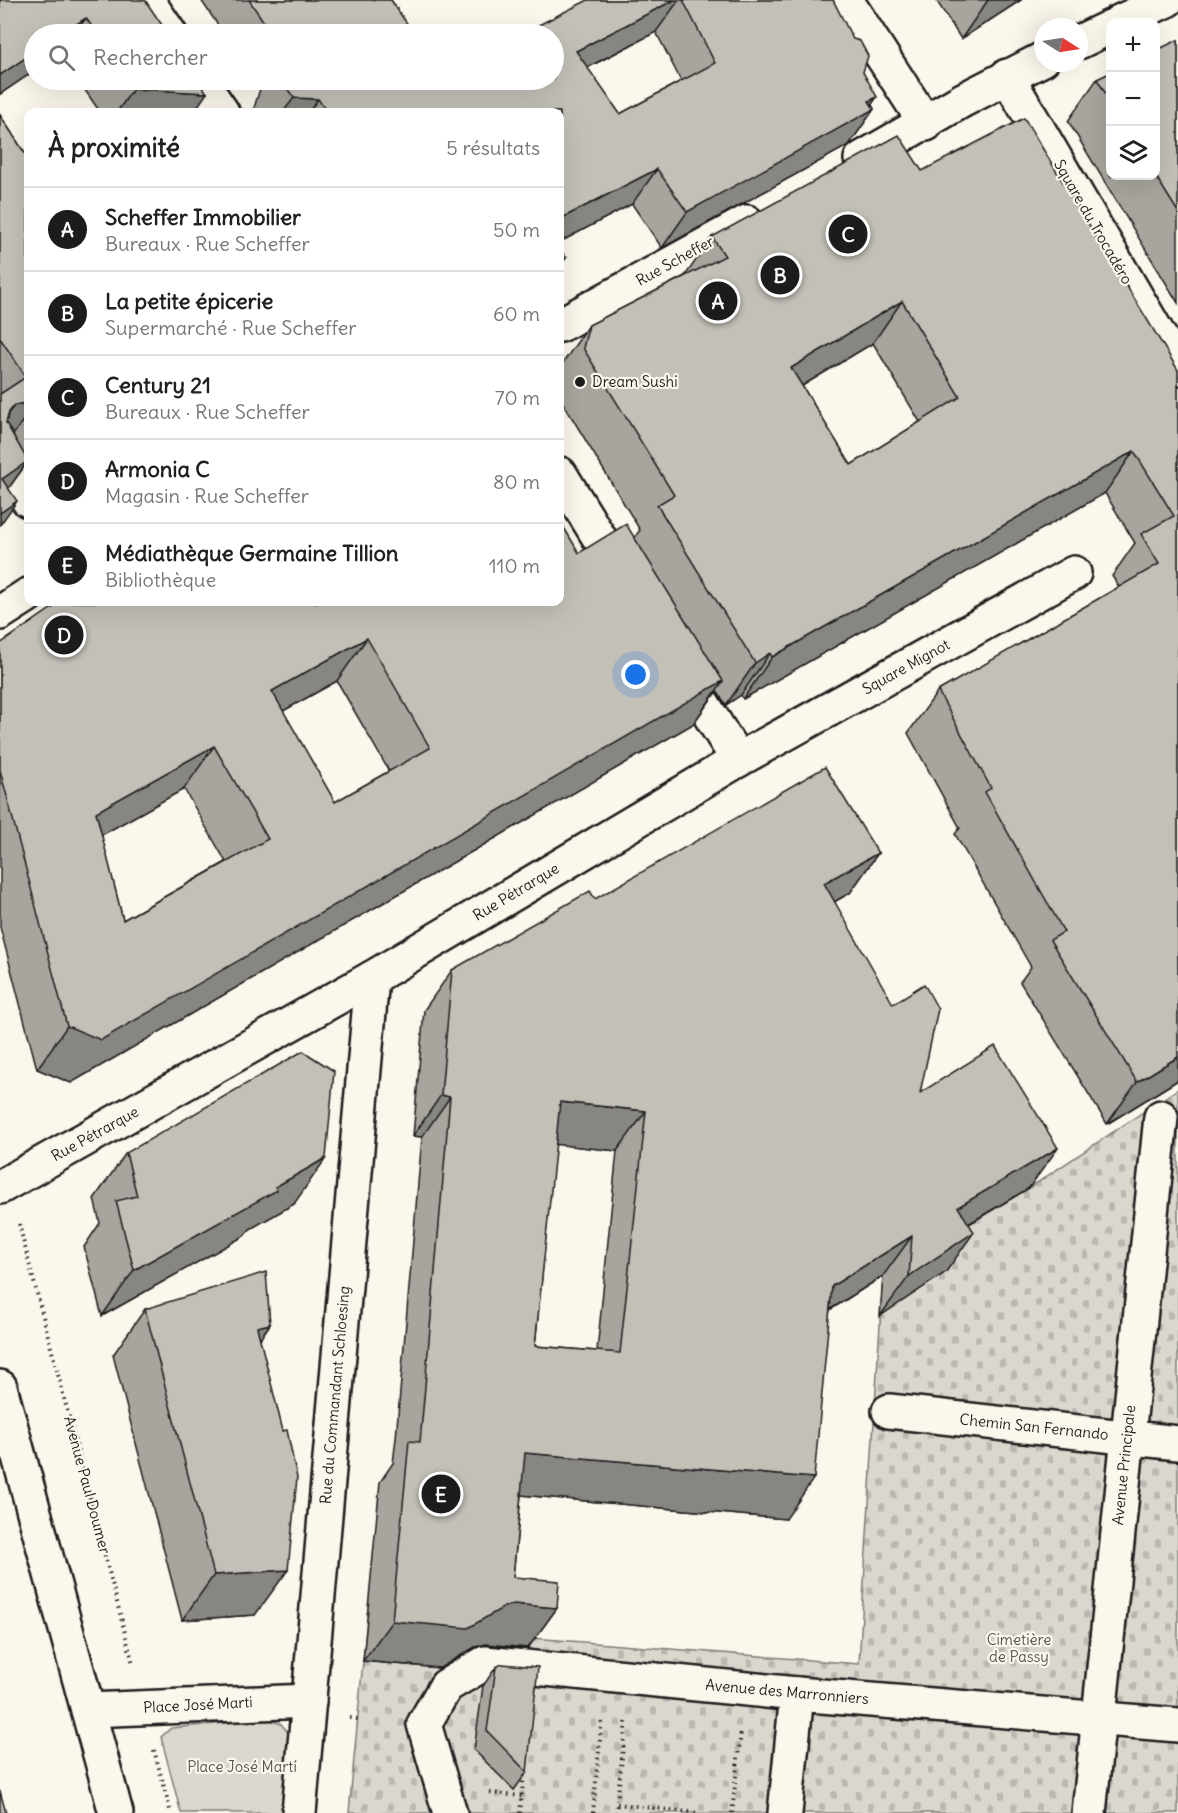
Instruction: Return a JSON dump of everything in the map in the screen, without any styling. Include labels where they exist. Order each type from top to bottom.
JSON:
[{"type":"street","points":[[147,0],[163,24]]},
{"type":"street","points":[[846,0],[926,124]]},
{"type":"street","points":[[1128,18],[1167,0]]},
{"type":"street","points":[[1088,38],[1106,29]]},
{"type":"street","points":[[832,175],[926,124],[1007,76],[1034,63]]},
{"type":"street","name":"Square du Trocadéro","points":[[1007,76],[1178,368]]},
{"type":"street","points":[[207,90],[219,108]]},
{"type":"street","name":"Rue Scheffer","points":[[564,323],[769,210]]},
{"type":"street","points":[[0,457],[24,494]]},
{"type":"street","points":[[564,480],[639,602]]},
{"type":"street","name":"Square Mignot","points":[[738,760],[1074,573]]},
{"type":"street","points":[[0,613],[24,598]]},
{"type":"street","points":[[664,641],[738,760]]},
{"type":"street","name":"Rue Pétrarque","points":[[4,1185],[372,978],[738,760]]},
{"type":"street","name":"Rue du Commandant Schloesing","points":[[299,1813],[372,978]]},
{"type":"street","name":"Avenue Principale","points":[[1089,1813],[1161,1117]]},
{"type":"street","points":[[0,1387],[116,1813]]},
{"type":"street","name":"Chemin San Fernando","points":[[890,1411],[1178,1443]]},
{"type":"street","name":"Avenue des Marronniers","points":[[450,1813],[424,1724],[446,1686],[485,1663],[797,1694],[1178,1725]]},
{"type":"street","points":[[785,1813],[797,1694]]},
{"type":"street","name":"Place José Marti","points":[[88,1710],[309,1701]]},
{"type":"path","name":"Avenue Paul Doumer","points":[[4,1185],[122,1619],[171,1813]]},
{"type":"path","points":[[593,1813],[606,1675]]},
{"type":"path","points":[[732,1813],[746,1689]]},
{"type":"path","points":[[616,1813],[626,1719],[636,1720]]},
{"type":"path","points":[[520,1813],[525,1761]]},
{"type":"path","points":[[486,1792],[522,1796]]},
{"type":"path","points":[[617,1804],[699,1813]]},
{"type":"green space","name":"Cimetière de Passy","points":[[1178,1089],[1178,1813],[349,1813],[368,1607],[482,1609],[496,1635],[859,1664],[883,1276],[1029,1188]]},
{"type":"green space","name":"Place José Martí","points":[[268,1719],[281,1724],[292,1737],[285,1813],[181,1813],[161,1737],[171,1728]]},
{"type":"building","points":[[0,0],[145,0],[161,24],[90,24],[86,18],[77,24],[24,24],[24,59],[0,75]]},
{"type":"building","points":[[249,0],[391,0],[407,24],[265,24]]},
{"type":"building","points":[[588,0],[674,0],[576,51],[620,114],[715,63],[683,0],[833,0],[853,39],[860,41],[868,56],[863,72],[877,97],[869,101],[874,109],[687,212],[657,169],[564,217],[564,108],[324,108],[318,99],[294,98],[288,90],[564,90],[564,24],[541,24]]},
{"type":"building","points":[[1178,40],[1178,212],[1158,180],[1160,180],[1160,49]]},
{"type":"building","points":[[1106,75],[1106,94],[1097,79]]},
{"type":"building","points":[[152,90],[205,90],[207,93]]},
{"type":"building","points":[[0,115],[24,152],[24,374],[0,338]]},
{"type":"building","points":[[1024,118],[1178,370],[1178,1057],[1137,1082],[1050,940],[1064,932],[985,792],[991,788],[938,691],[1159,564],[1141,534],[1174,516],[1134,451],[772,657],[770,653],[755,663],[657,505],[674,495],[583,348],[589,325],[725,256],[712,237],[899,135],[922,171]],"holes":[[[902,301],[960,397],[851,465],[791,368]]]},
{"type":"building","points":[[24,378],[24,403],[15,405],[9,412],[6,423],[24,454],[24,464],[2,479],[17,501],[0,513],[0,394]]},
{"type":"building","points":[[626,524],[723,681],[101,1040],[67,1026],[0,770],[0,644],[55,606],[564,606],[564,528],[579,553]],"holes":[[[367,638],[430,748],[335,802],[272,691]],[[214,746],[268,839],[123,920],[96,812]]]},
{"type":"building","points":[[825,767],[878,853],[824,883],[893,1004],[924,984],[938,1009],[920,1093],[995,1046],[1058,1148],[958,1207],[974,1232],[909,1276],[912,1236],[832,1286],[814,1478],[525,1453],[513,1577],[559,1581],[557,1608],[514,1604],[504,1607],[468,1628],[392,1621],[409,1441],[420,1442],[450,1097],[441,1095],[452,970],[590,891],[595,899]],"holes":[[[560,1102],[646,1111],[620,1353],[535,1346]]]},
{"type":"building","points":[[303,1051],[334,1071],[326,1158],[275,1187],[277,1190],[134,1270],[116,1201],[137,1196],[126,1153]]},
{"type":"building","points":[[266,1272],[270,1324],[257,1327],[283,1431],[287,1430],[297,1478],[288,1570],[214,1575],[145,1309]]},
{"type":"building","points":[[502,1664],[538,1667],[527,1772],[487,1731],[496,1667]]},
{"type":"building","points":[[0,1791],[6,1813],[0,1813]]},
{"type":"place","name":"Century 21","points":[[848,234]]},
{"type":"place","name":"La petite épicerie","points":[[780,275]]},
{"type":"place","name":"Scheffer Immobilier","points":[[718,301]]},
{"type":"place","name":"Dream Sushi","points":[[580,382]]},
{"type":"place","name":"Armonia C","points":[[64,635]]},
{"type":"place","name":"Médiathèque Germaine Tillion","points":[[441,1494]]}]
